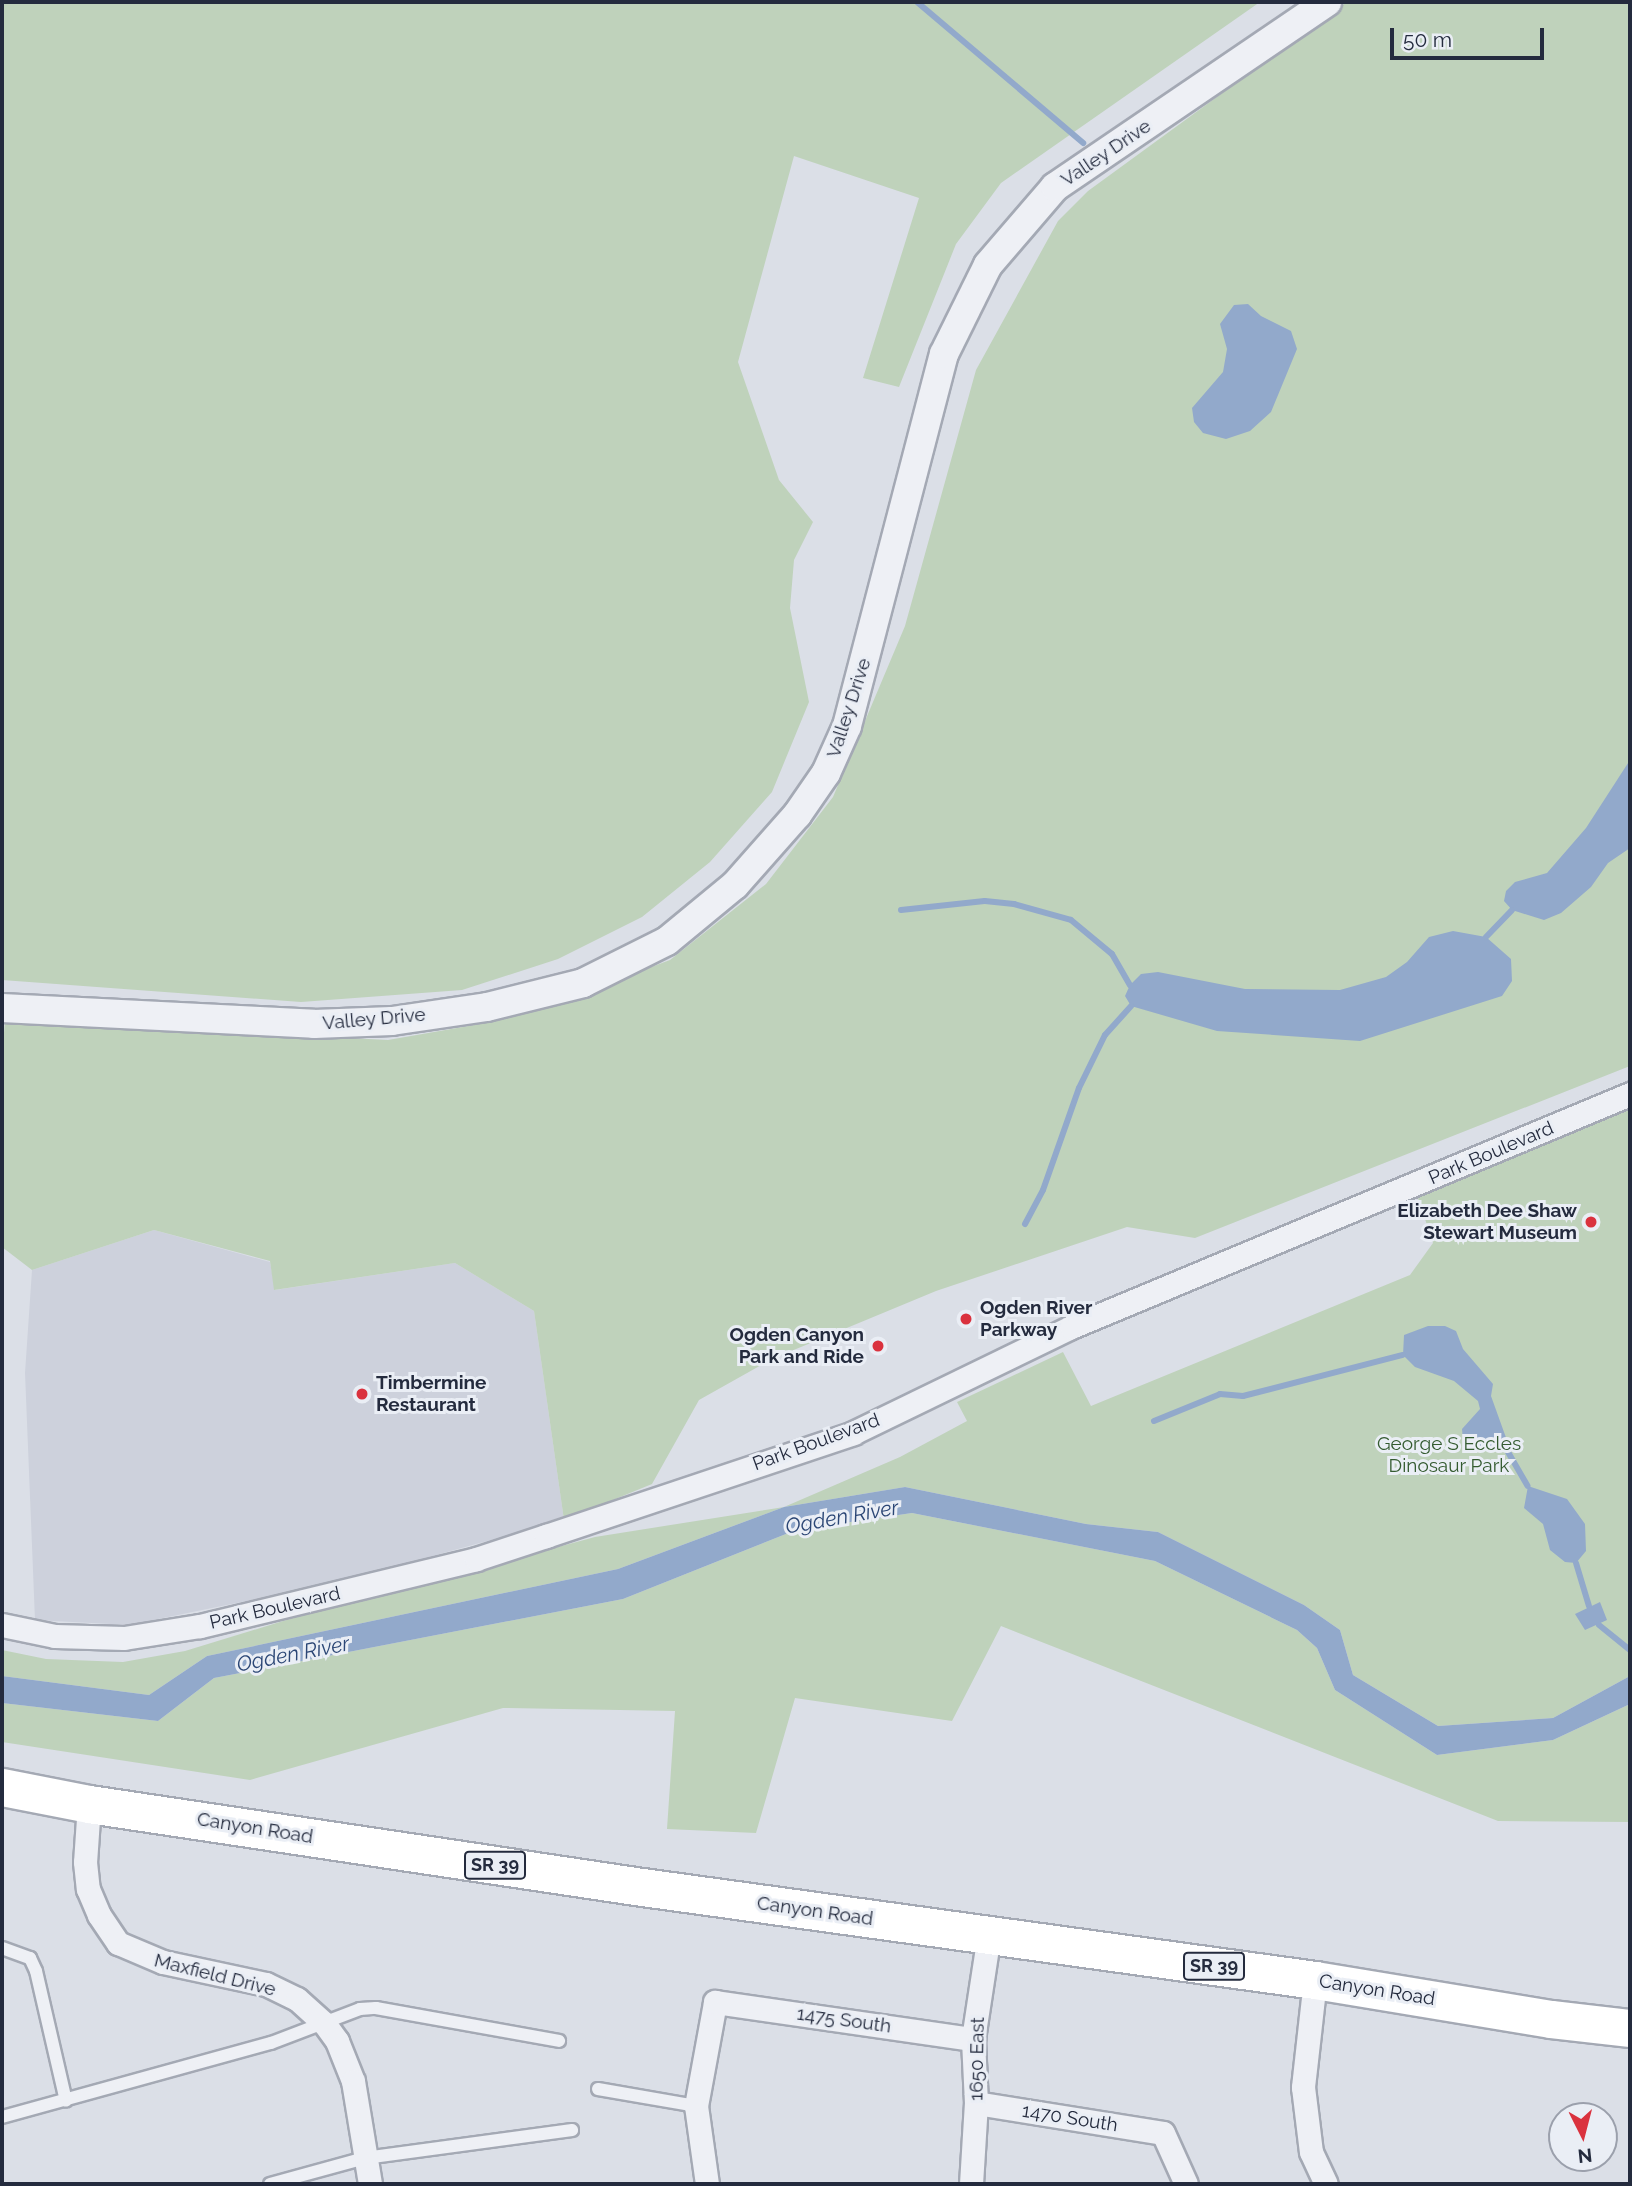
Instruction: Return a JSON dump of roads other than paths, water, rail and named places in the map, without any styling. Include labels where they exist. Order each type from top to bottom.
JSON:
[{"type":"main road","name":"Canyon Road","points":[[2,1787],[89,1804],[621,1884],[1315,1980],[1550,2019],[1630,2028]]},
{"type":"street","name":"Valley Drive","points":[[2,1008],[314,1024],[392,1021],[487,1007],[583,983],[667,941],[735,885],[797,815],[826,773],[847,726],[944,354],[988,265],[1055,187],[1327,2]]},
{"type":"street","name":"Park Boulevard","points":[[2,1625],[55,1636],[124,1638],[201,1626],[357,1589],[523,1544],[853,1433],[1071,1327],[1630,1094]]},
{"type":"street","name":"Maxfield Drive","points":[[89,1804],[85,1862],[88,1889],[99,1915],[118,1944],[163,1962],[266,1984],[297,1999],[324,2023],[337,2040],[353,2081],[370,2184]]},
{"type":"street","name":"1650 East","points":[[971,2184],[976,2103],[973,2039],[989,1935]]},
{"type":"street","points":[[1315,1980],[1303,2087],[1311,2152],[1326,2184]]},
{"type":"street","name":"1475 South","points":[[696,2106],[715,2002],[973,2039]]},
{"type":"street","name":"1470 South","points":[[976,2103],[1163,2133],[1186,2184]]},
{"type":"street","points":[[696,2106],[707,2184]]},
{"type":"lane","points":[[2,1948],[30,1958],[36,1971],[66,2101]]},
{"type":"lane","points":[[2,2117],[271,2043],[360,2009],[376,2008],[559,2041]]},
{"type":"lane","points":[[598,2089],[696,2106]]},
{"type":"lane","points":[[270,2184],[365,2158],[572,2130]]},
{"type":"water","points":[[1248,304],[1261,316],[1291,331],[1297,349],[1271,412],[1250,431],[1226,439],[1203,433],[1194,422],[1192,408],[1223,372],[1227,349],[1220,324],[1234,305]]},
{"type":"water","points":[[1630,760],[1630,848],[1608,863],[1591,887],[1561,913],[1544,920],[1512,910],[1504,901],[1506,891],[1515,882],[1547,873],[1586,828]]},
{"type":"water","points":[[1453,931],[1486,937],[1511,959],[1512,981],[1502,996],[1360,1041],[1217,1031],[1131,1006],[1125,996],[1130,985],[1141,974],[1158,972],[1245,989],[1340,990],[1386,977],[1407,962],[1429,937]]},
{"type":"water","points":[[1428,1326],[1445,1326],[1456,1331],[1463,1349],[1493,1384],[1491,1396],[1509,1446],[1508,1452],[1473,1450],[1463,1440],[1462,1429],[1480,1409],[1478,1401],[1454,1381],[1415,1367],[1403,1355],[1404,1335]]},
{"type":"water","points":[[1528,1486],[1567,1499],[1585,1524],[1586,1551],[1576,1563],[1565,1562],[1550,1550],[1543,1524],[1524,1508]]},
{"type":"water","name":"Ogden River","points":[[905,1487],[1086,1524],[1158,1532],[1304,1605],[1340,1630],[1353,1675],[1438,1726],[1553,1718],[1630,1676],[1630,1704],[1553,1740],[1437,1755],[1335,1690],[1317,1648],[1297,1630],[1155,1561],[912,1513],[796,1530],[623,1599],[214,1678],[158,1721],[2,1703],[2,1676],[149,1695],[207,1656],[618,1569],[784,1507]]},
{"type":"water","points":[[1600,1602],[1607,1620],[1585,1630],[1575,1614]]},
{"type":"waterway","points":[[917,2],[1083,143]]},
{"type":"waterway","points":[[901,910],[985,901],[1014,904],[1071,920],[1112,954],[1130,985]]},
{"type":"waterway","points":[[1486,937],[1512,910]]},
{"type":"waterway","points":[[1025,1224],[1043,1190],[1079,1088],[1105,1035],[1131,1006]]},
{"type":"waterway","points":[[1154,1421],[1220,1394],[1243,1396],[1403,1355]]},
{"type":"waterway","points":[[1508,1452],[1528,1486]]},
{"type":"waterway","points":[[1576,1563],[1589,1606]]},
{"type":"waterway","points":[[1599,1625],[1630,1650]]},
{"type":"place","name":"Elizabeth Dee Shaw Stewart Museum","points":[[1591,1222]]},
{"type":"place","name":"Ogden River Parkway","points":[[966,1319]]},
{"type":"place","name":"Ogden Canyon Park and Ride","points":[[878,1346]]},
{"type":"place","name":"Timbermine Restaurant","points":[[362,1394]]},
{"type":"park label","name":"George S Eccles Dinosaur Park","points":[[1449,1455]]}]
